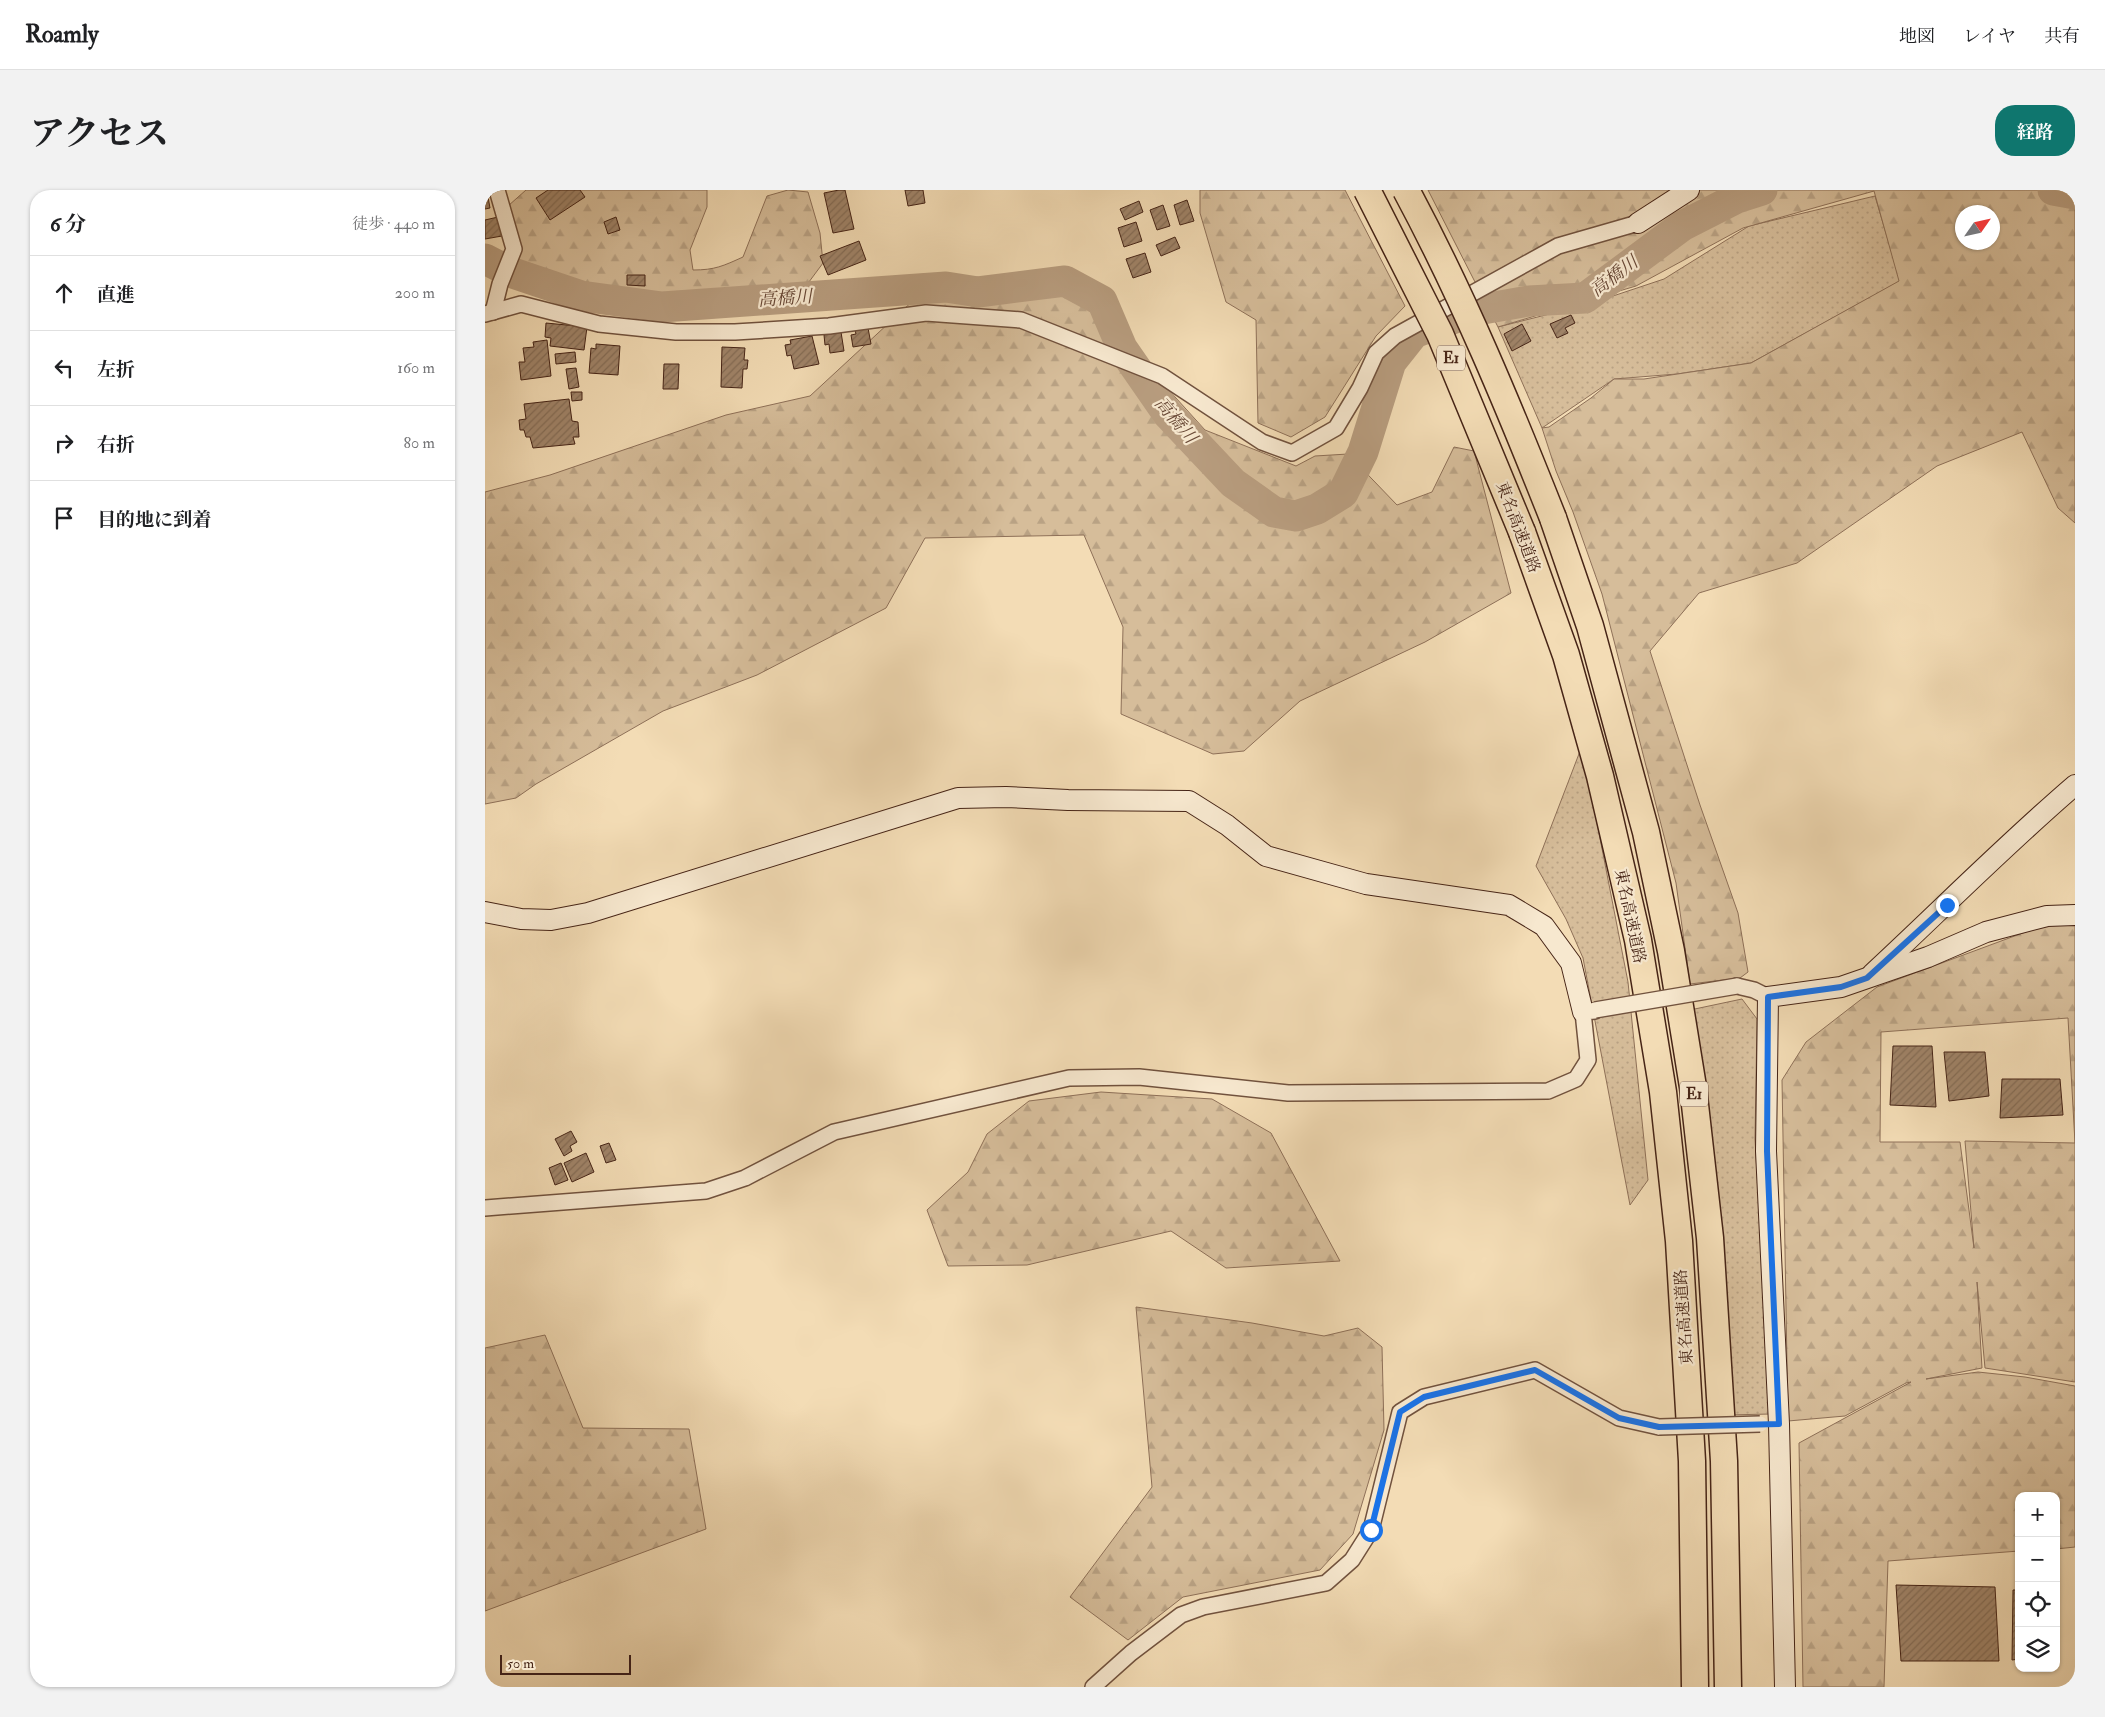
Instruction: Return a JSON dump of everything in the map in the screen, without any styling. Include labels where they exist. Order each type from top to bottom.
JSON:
[{"type":"highway","name":"東名高速道路","points":[[1367,190],[1440,334],[1522,532],[1566,655],[1600,776],[1638,940],[1663,1092],[1679,1240],[1692,1461],[1695,1687]]},
{"type":"highway","name":"東名高速道路","points":[[1406,190],[1471,320],[1553,518],[1590,626],[1646,832],[1671,952],[1693,1087],[1710,1238],[1724,1461],[1728,1687]]},
{"type":"street","points":[[489,313],[512,259],[514,249],[497,190]]},
{"type":"street","points":[[489,313],[521,304],[599,324],[676,332],[735,332],[829,326],[926,312],[1021,320],[1162,376],[1262,442],[1292,453],[1336,428],[1360,388],[1376,353],[1395,336],[1558,246],[1638,223],[1689,190]]},
{"type":"street","points":[[1867,978],[1947,905],[2020,832],[2075,785]]},
{"type":"street","points":[[485,912],[521,919],[551,920],[588,913],[958,798],[1006,797],[1068,800],[1189,801],[1227,825],[1266,856],[1366,884],[1509,905],[1544,926],[1571,963],[1589,1011],[1587,1060],[1576,1079],[1548,1091],[1288,1093],[1139,1077],[1069,1078],[834,1132],[745,1178],[706,1191],[485,1208]]},
{"type":"street","points":[[1589,1011],[1737,986],[1754,990],[1768,997],[1841,987],[1928,957],[1986,932],[2047,916],[2075,915]]},
{"type":"street","points":[[1768,997],[1769,1424],[1785,1687]]},
{"type":"street","points":[[1093,1687],[1131,1653],[1181,1615],[1203,1607],[1326,1583],[1352,1560],[1371,1530],[1400,1412],[1424,1397],[1535,1370],[1619,1418],[1659,1427],[1769,1424]]},
{"type":"green space","points":[[526,190],[707,190],[707,207],[690,250],[693,270],[719,267],[743,257],[767,196],[788,190],[808,192],[820,233],[823,263],[803,290],[704,311],[601,308],[522,290],[515,273],[508,206]]},
{"type":"green space","points":[[1200,190],[1345,190],[1405,306],[1376,336],[1325,417],[1291,437],[1258,423],[1256,320],[1226,302],[1200,213]]},
{"type":"green space","points":[[1428,190],[2075,190],[2075,523],[2058,508],[2022,432],[1937,466],[1797,563],[1699,593],[1650,651],[1700,805],[1738,913],[1748,972],[1740,978],[1690,984],[1676,883],[1602,594],[1542,428],[1549,427],[1591,398],[1614,379],[1644,379],[1751,363],[1899,281],[1874,191],[1743,228],[1636,286],[1498,327]]},
{"type":"green space","points":[[1875,196],[1900,281],[1751,363],[1677,374],[1614,379],[1542,428],[1498,327],[1589,304],[1664,279],[1749,226]]},
{"type":"green space","points":[[1078,290],[1205,430],[1296,466],[1315,456],[1348,454],[1397,505],[1432,492],[1454,447],[1474,451],[1511,593],[1425,642],[1300,701],[1244,751],[1213,754],[1121,714],[1123,627],[1084,535],[925,538],[886,608],[757,675],[663,711],[536,784],[516,798],[485,804],[485,492],[550,475],[726,415],[810,396],[917,297]]},
{"type":"green space","points":[[1582,746],[1628,982],[1648,1180],[1630,1205],[1583,958],[1566,919],[1536,866]]},
{"type":"green space","points":[[2047,924],[2075,926],[2075,1143],[2075,1382],[1985,1368],[1977,1282],[1982,1368],[1926,1379],[1978,1372],[2025,1377],[2075,1386],[2075,1547],[2060,1549],[2060,1492],[2015,1492],[2015,1551],[1888,1561],[1884,1687],[1803,1687],[1799,1443],[1911,1382],[1845,1416],[1788,1421],[1782,1080],[1806,1042],[1877,987]],"holes":[[[2068,1018],[2075,1143],[1965,1141],[1974,1248],[1960,1142],[1880,1142],[1881,1032]]]},
{"type":"green space","points":[[1742,999],[1757,1019],[1755,1139],[1771,1414],[1725,1415],[1690,1010]]},
{"type":"green space","points":[[1101,1092],[1212,1099],[1271,1133],[1340,1261],[1226,1268],[1171,1231],[1027,1265],[948,1266],[927,1210],[968,1172],[987,1134],[1029,1101]]},
{"type":"green space","points":[[1136,1307],[1252,1323],[1324,1336],[1358,1328],[1382,1347],[1384,1430],[1353,1534],[1320,1570],[1183,1597],[1128,1640],[1070,1597],[1152,1487]]},
{"type":"green space","points":[[545,1335],[583,1428],[689,1429],[706,1529],[485,1611],[485,1348]]},
{"type":"building","points":[[485,190],[489,190],[491,197],[488,197],[490,208],[485,209]]},
{"type":"building","points":[[548,190],[580,190],[585,197],[550,220],[536,198]]},
{"type":"building","points":[[845,190],[854,229],[833,233],[824,193]]},
{"type":"building","points":[[905,190],[923,190],[925,203],[908,206]]},
{"type":"building","points":[[1187,200],[1194,221],[1180,225],[1174,205]]},
{"type":"building","points":[[1139,201],[1143,212],[1125,220],[1120,209]]},
{"type":"building","points":[[1163,205],[1170,226],[1157,230],[1150,210]]},
{"type":"building","points":[[498,217],[502,236],[485,239],[485,220]]},
{"type":"building","points":[[616,217],[620,230],[608,234],[604,222]]},
{"type":"building","points":[[1136,222],[1142,241],[1124,247],[1118,228]]},
{"type":"building","points":[[1175,237],[1180,248],[1161,256],[1156,245]]},
{"type":"building","points":[[859,241],[866,260],[828,275],[820,256]]},
{"type":"building","points":[[1145,253],[1151,272],[1133,278],[1126,259]]},
{"type":"building","points":[[627,275],[645,275],[645,286],[627,285]]},
{"type":"building","points":[[1571,315],[1575,323],[1565,328],[1568,333],[1557,338],[1550,324]]},
{"type":"building","points":[[546,323],[587,327],[584,350],[550,346],[551,338],[545,337]]},
{"type":"building","points":[[1522,324],[1531,341],[1512,351],[1504,334]]},
{"type":"building","points":[[868,328],[871,344],[853,347],[851,335],[856,334],[855,330]]},
{"type":"building","points":[[841,332],[844,351],[830,353],[829,344],[825,345],[824,335]]},
{"type":"building","points":[[812,336],[819,364],[794,369],[791,355],[787,356],[785,345],[791,344],[790,340]]},
{"type":"building","points":[[547,340],[551,376],[521,380],[519,362],[525,362],[523,348],[534,347],[533,342]]},
{"type":"building","points":[[596,344],[620,346],[618,375],[589,373],[591,348],[596,349]]},
{"type":"building","points":[[722,347],[745,348],[744,360],[748,360],[747,369],[743,369],[742,388],[721,387]]},
{"type":"building","points":[[575,352],[576,362],[556,364],[555,354]]},
{"type":"building","points":[[664,364],[679,364],[678,389],[663,389]]},
{"type":"building","points":[[576,368],[579,387],[569,389],[566,369]]},
{"type":"building","points":[[571,392],[582,392],[582,400],[572,401]]},
{"type":"building","points":[[569,399],[572,421],[578,422],[579,437],[573,437],[575,444],[533,448],[530,437],[526,437],[524,430],[520,430],[519,420],[526,419],[524,404]]},
{"type":"building","points":[[1893,1046],[1932,1046],[1936,1107],[1890,1105]]},
{"type":"building","points":[[1944,1052],[1985,1052],[1989,1096],[1949,1101]]},
{"type":"building","points":[[2002,1079],[2060,1079],[2063,1115],[2000,1118]]},
{"type":"building","points":[[571,1131],[577,1142],[570,1146],[572,1151],[564,1156],[555,1139]]},
{"type":"building","points":[[609,1143],[616,1160],[606,1163],[600,1146]]},
{"type":"building","points":[[586,1153],[594,1172],[572,1182],[564,1163]]},
{"type":"building","points":[[561,1163],[568,1180],[555,1185],[549,1168]]},
{"type":"building","points":[[1896,1585],[1995,1587],[1999,1661],[1901,1661]]},
{"type":"building","points":[[2013,1590],[2015,1590],[2015,1660],[2012,1660]]},
{"type":"waterway","name":"高橋川","points":[[485,259],[510,272],[581,296],[662,307],[946,287],[978,292],[1065,281],[1102,301],[1122,348],[1167,413],[1233,483],[1274,512],[1296,516],[1317,509],[1343,493],[1363,452],[1391,362],[1414,333],[1477,310],[1529,301],[1585,298],[1682,226],[1737,198],[1762,190]]},
{"type":"waterway","name":"高橋川","points":[[2053,190],[2075,194]]},
{"type":"route","points":[[1371,1530],[1400,1412],[1424,1397],[1535,1370],[1619,1418],[1643,1424],[1659,1427],[1779,1424],[1767,1151],[1768,997],[1841,987],[1867,978],[1947,905]]}]
